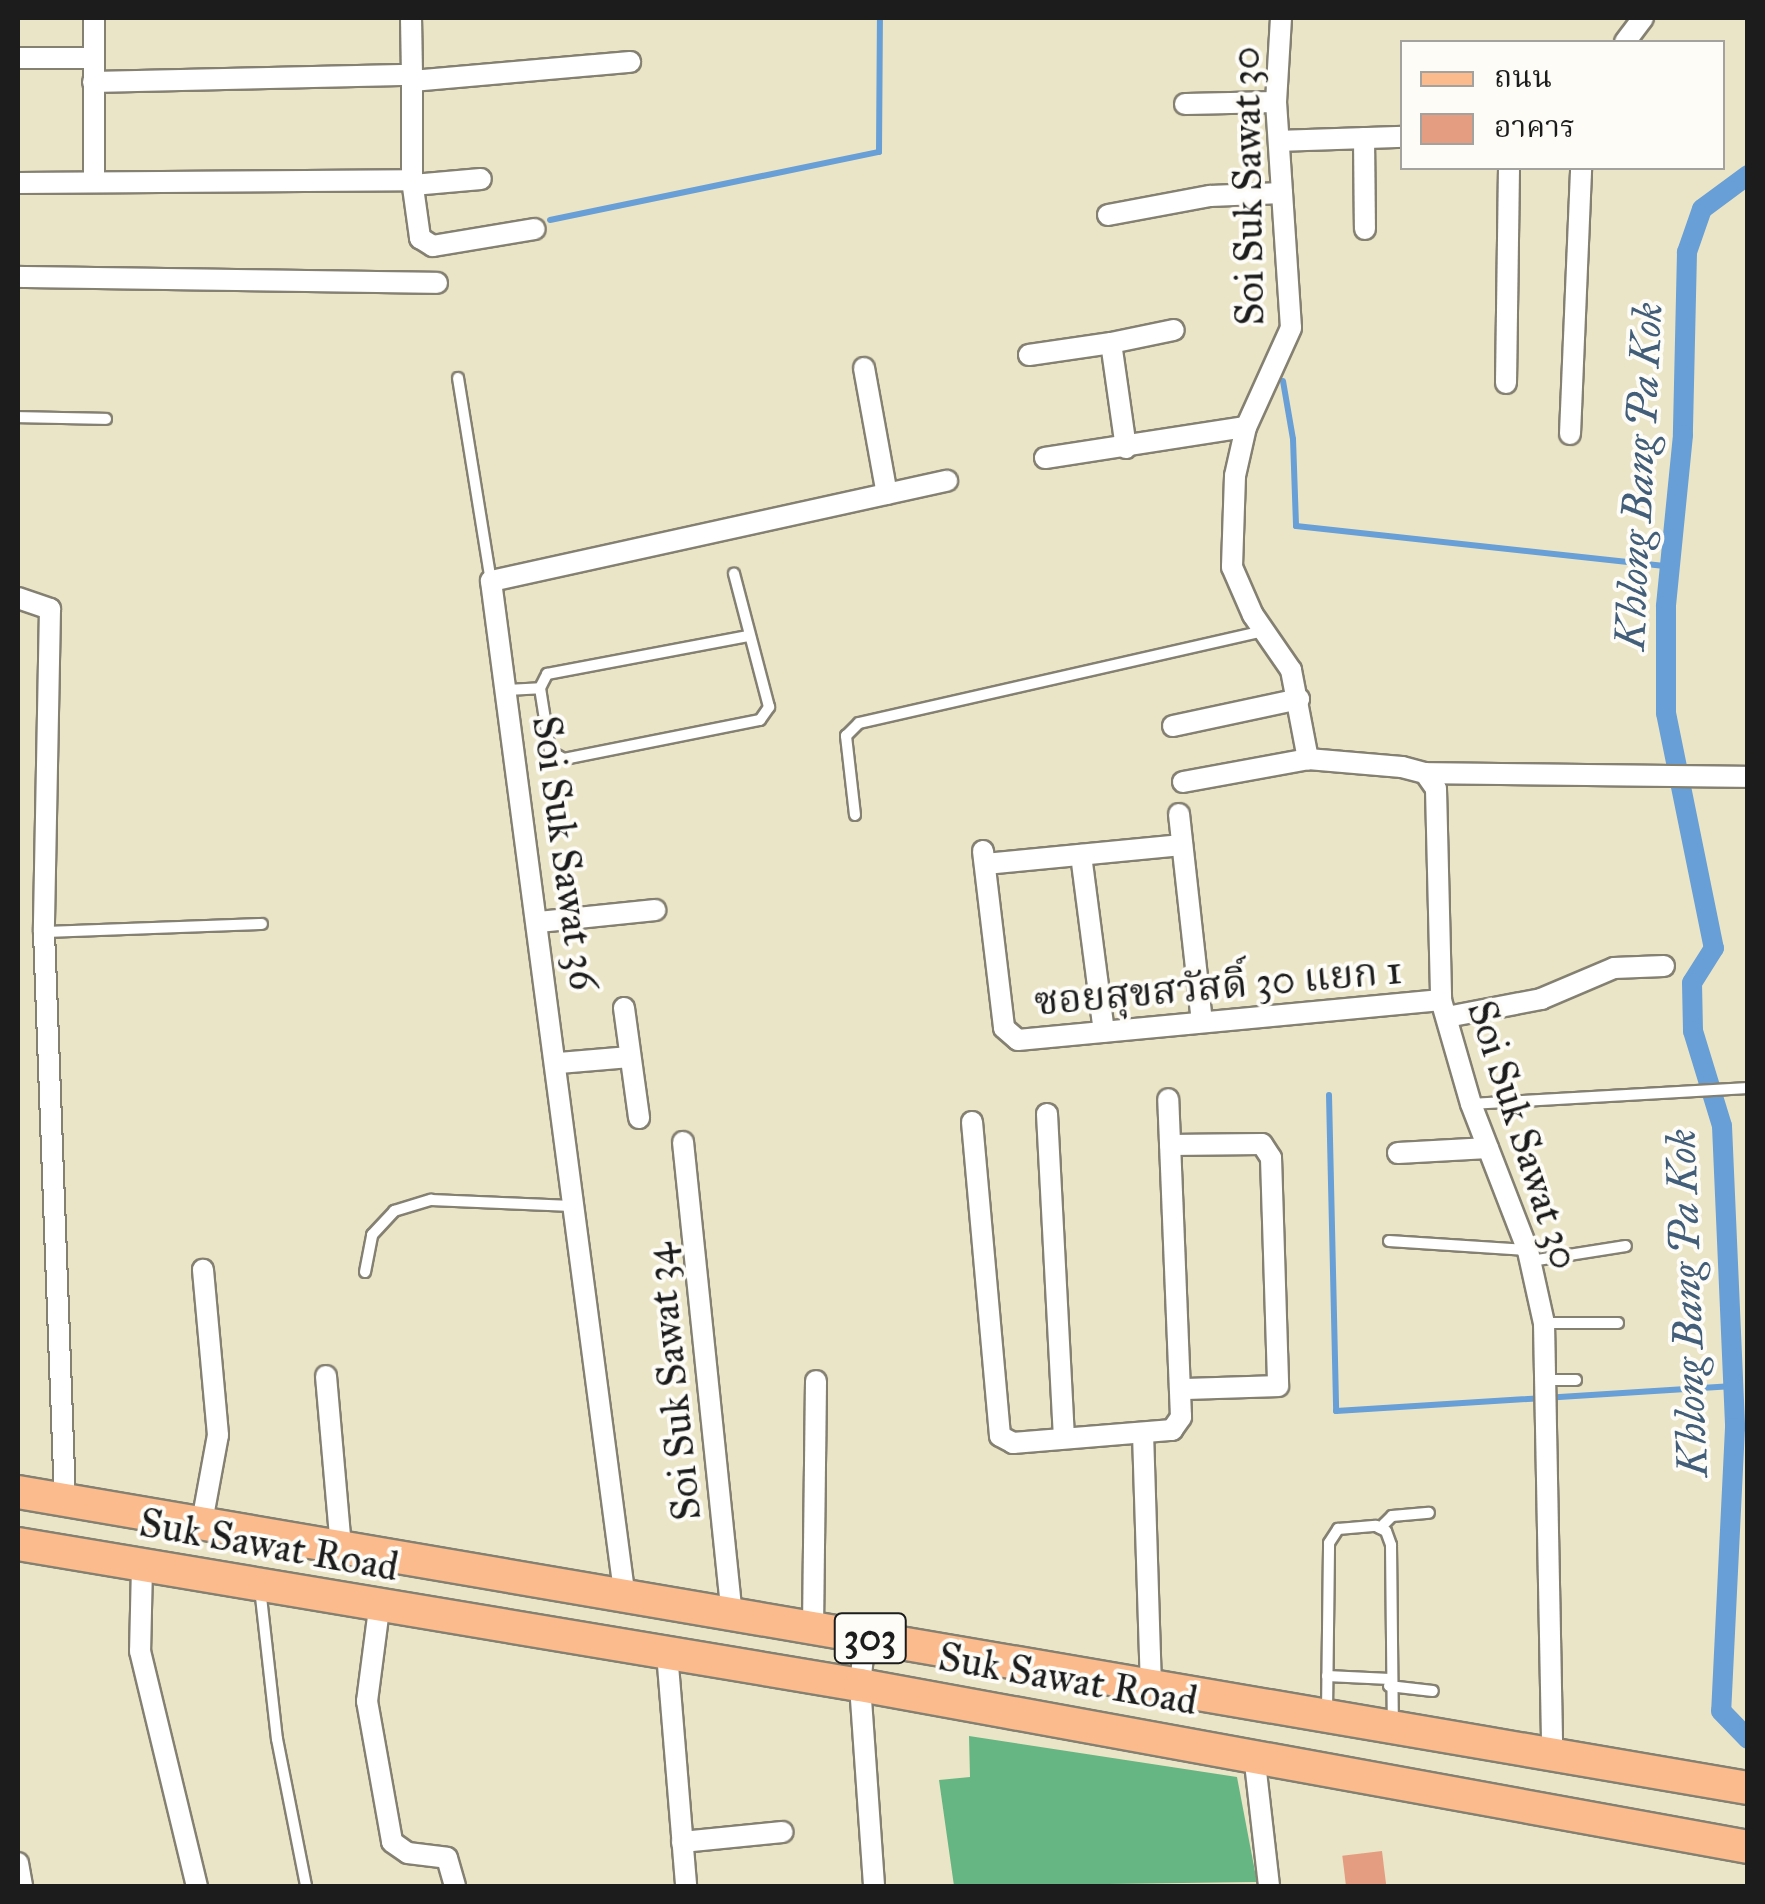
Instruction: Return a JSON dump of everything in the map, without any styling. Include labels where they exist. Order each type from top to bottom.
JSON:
[{"type":"main road","name":"Suk Sawat Road","points":[[18,1492],[625,1599],[1151,1683],[1735,1786]]},
{"type":"main road","name":"Suk Sawat Road","points":[[18,1544],[379,1609],[667,1653],[1254,1754],[1748,1847]]},
{"type":"street","points":[[94,18],[94,182]]},
{"type":"street","points":[[411,18],[412,182],[426,244],[535,229]]},
{"type":"street","name":"Soi Suk Sawat 30","points":[[1280,18],[1276,102],[1291,328],[1246,428],[1235,476],[1232,567],[1264,632],[1280,646],[1299,698],[1308,759]]},
{"type":"street","points":[[1626,40],[1643,18]]},
{"type":"street","points":[[18,58],[94,58]]},
{"type":"street","points":[[92,82],[412,78],[630,62]]},
{"type":"street","points":[[1185,104],[1276,102]]},
{"type":"street","points":[[1364,138],[1366,229]]},
{"type":"street","points":[[1279,141],[1400,138]]},
{"type":"street","points":[[1506,384],[1509,170]]},
{"type":"street","points":[[1570,434],[1581,170]]},
{"type":"street","points":[[18,184],[481,179]]},
{"type":"street","points":[[1108,215],[1210,196],[1282,193]]},
{"type":"street","points":[[18,278],[438,283]]},
{"type":"street","points":[[1028,355],[1174,330]]},
{"type":"street","points":[[1112,343],[1126,448]]},
{"type":"street","points":[[864,368],[887,494]]},
{"type":"street","points":[[1045,458],[1246,428]]},
{"type":"street","points":[[490,581],[947,480]]},
{"type":"street","name":"Soi Suk Sawat 36","points":[[490,581],[578,1206],[625,1599]]},
{"type":"street","points":[[18,598],[50,609],[44,932],[65,1500]]},
{"type":"street","points":[[1174,726],[1299,698]]},
{"type":"street","points":[[1184,782],[1308,759],[1425,772],[1698,772],[1748,777]]},
{"type":"street","name":"Soi Suk Sawat 30","points":[[1425,772],[1440,809],[1444,1009],[1471,1104],[1529,1256],[1544,1323],[1549,1391],[1552,1756]]},
{"type":"street","points":[[1179,814],[1202,1021]]},
{"type":"street","points":[[1104,1032],[1080,855],[1182,845]]},
{"type":"street","name":"ซอยสุขสวัสดิ์ 30 แยก 1","points":[[1080,855],[984,858],[1004,1028],[1018,1040],[1202,1021],[1444,1009],[1542,999],[1614,968],[1664,966]]},
{"type":"street","points":[[539,922],[655,910]]},
{"type":"street","points":[[624,1008],[639,1118]]},
{"type":"street","points":[[558,1063],[630,1057]]},
{"type":"street","points":[[972,1122],[994,1421],[1000,1436],[1013,1443],[1172,1430],[1182,1418],[1168,1099]]},
{"type":"street","points":[[1047,1114],[1064,1437]]},
{"type":"street","name":"Soi Suk Sawat 34","points":[[683,1142],[732,1614]]},
{"type":"street","points":[[1170,1145],[1262,1144],[1269,1149],[1278,1386],[1180,1389]]},
{"type":"street","points":[[1398,1153],[1488,1148]]},
{"type":"street","points":[[202,1270],[218,1435],[202,1522]]},
{"type":"street","points":[[326,1376],[341,1547]]},
{"type":"street","points":[[813,1628],[816,1381]]},
{"type":"street","points":[[1143,1433],[1151,1683]]},
{"type":"street","points":[[142,1566],[140,1650],[197,1886]]},
{"type":"street","points":[[379,1609],[367,1701],[392,1842],[408,1853],[448,1858],[455,1886]]},
{"type":"street","points":[[865,1637],[860,1685],[874,1886]]},
{"type":"street","points":[[667,1653],[686,1886]]},
{"type":"street","points":[[1254,1754],[1269,1886]]},
{"type":"street","points":[[682,1842],[783,1832]]},
{"type":"street","points":[[18,1863],[22,1886]]},
{"type":"lane","points":[[458,378],[490,581]]},
{"type":"lane","points":[[18,417],[106,419]]},
{"type":"lane","points":[[734,574],[769,707],[760,720],[564,759],[550,751],[540,688],[548,674],[749,636]]},
{"type":"lane","points":[[855,815],[846,736],[859,723],[1264,632]]},
{"type":"lane","points":[[507,690],[540,688]]},
{"type":"lane","points":[[44,932],[262,924]]},
{"type":"lane","points":[[1471,1104],[1748,1088]]},
{"type":"lane","points":[[365,1272],[372,1234],[394,1211],[430,1200],[578,1206]]},
{"type":"lane","points":[[1389,1241],[1529,1256],[1626,1246]]},
{"type":"lane","points":[[1544,1323],[1618,1322]]},
{"type":"lane","points":[[1549,1391],[1576,1380]]},
{"type":"lane","points":[[1327,1715],[1331,1536],[1338,1530],[1380,1528],[1392,1516],[1429,1513]]},
{"type":"lane","points":[[1380,1528],[1391,1545],[1393,1728]]},
{"type":"lane","points":[[260,1587],[277,1739],[306,1886]]},
{"type":"lane","points":[[1327,1676],[1432,1691]]},
{"type":"green space","points":[[969,1736],[1237,1777],[1257,1882],[954,1886],[939,1780],[970,1777]]},
{"type":"building","points":[[1382,1851],[1386,1886],[1346,1886],[1342,1856]]},
{"type":"waterway","points":[[550,220],[879,152],[880,18]]},
{"type":"waterway","name":"Khlong Bang Pa Kok","points":[[1748,175],[1702,209],[1687,252],[1683,435],[1666,606],[1666,713],[1714,948],[1692,983],[1693,1031],[1722,1126],[1735,1428],[1721,1711],[1748,1739]]},
{"type":"waterway","points":[[1283,381],[1293,439],[1296,526],[1667,566]]},
{"type":"waterway","points":[[1329,1095],[1336,1411],[1733,1386]]}]
